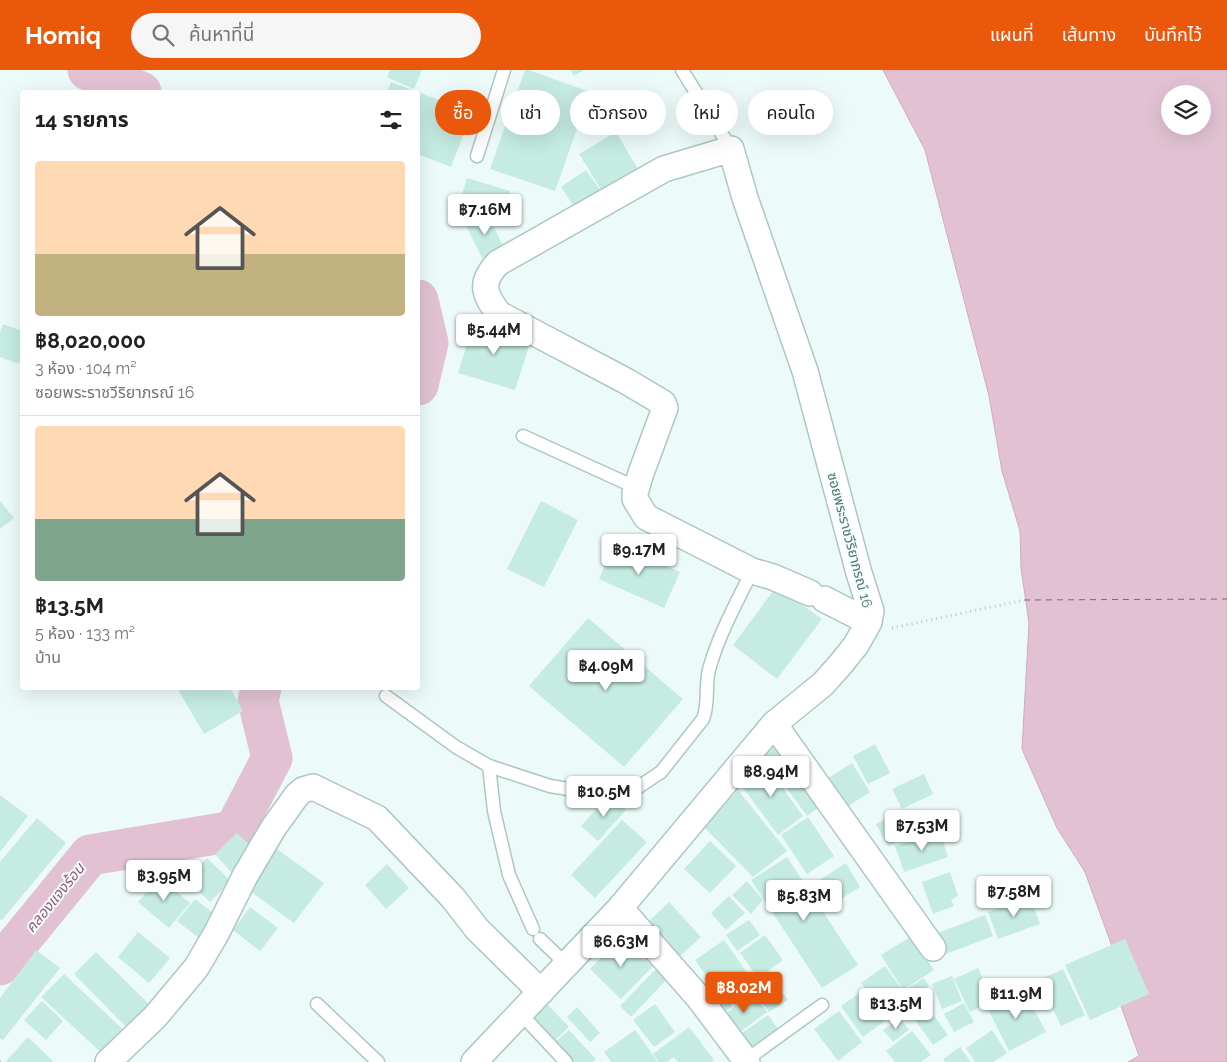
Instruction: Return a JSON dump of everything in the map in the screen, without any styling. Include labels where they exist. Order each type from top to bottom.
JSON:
[{"type":"street","points":[[730,149],[664,169],[498,263],[489,272],[485,283],[488,300],[498,314],[626,381],[663,403],[665,408],[637,488],[635,499],[646,517],[752,570],[817,596],[878,626]]},
{"type":"street","name":"ซอยพระราชวีริยาภรณ์ 16","points":[[474,1062],[620,908],[774,724],[823,684],[856,645],[878,626],[856,563],[805,371],[730,149]]},
{"type":"street","points":[[774,724],[934,948]]},
{"type":"street","points":[[108,1062],[155,1017],[196,968],[274,827],[297,795],[309,787],[332,795],[377,818],[453,898],[477,929],[541,992]]},
{"type":"street","points":[[620,908],[699,998],[747,1061]]},
{"type":"lane","points":[[477,156],[504,70]]},
{"type":"lane","points":[[682,70],[730,149]]},
{"type":"lane","points":[[523,436],[637,488]]},
{"type":"lane","points":[[386,696],[456,747],[489,766],[550,786],[605,795],[634,790],[661,772],[703,719],[707,710],[709,668],[721,636],[752,570]]},
{"type":"lane","points":[[489,766],[494,811],[509,875],[536,934],[566,965]]},
{"type":"lane","points":[[318,1004],[378,1062]]},
{"type":"lane","points":[[747,1061],[822,1005]]},
{"type":"lane","points":[[521,1014],[566,1062]]},
{"type":"path","points":[[878,626],[1024,600]]},
{"type":"shaded area","points":[[883,70],[1227,70],[1227,1062],[1128,1062],[1139,1056],[1112,981],[1113,949],[1085,872],[1057,828],[1022,749],[1029,623],[1021,568],[1020,531],[1002,471],[989,396],[925,150]]},
{"type":"building","points":[[390,70],[422,70],[414,89],[387,77]]},
{"type":"building","points":[[525,70],[529,70],[584,90],[570,90],[570,135],[575,135],[555,191],[490,169],[502,135],[560,135],[560,90],[518,90]]},
{"type":"building","points":[[570,70],[584,70],[574,76]]},
{"type":"building","points":[[391,82],[413,90],[388,90]]},
{"type":"building","points":[[420,93],[435,98],[435,135],[463,135],[451,167],[420,155]]},
{"type":"building","points":[[611,135],[618,135],[641,174],[605,196],[579,154]]},
{"type":"building","points":[[586,170],[601,191],[575,208],[561,187]]},
{"type":"building","points":[[467,178],[510,191],[502,218],[459,205]]},
{"type":"building","points":[[488,215],[504,248],[482,258],[466,225]]},
{"type":"building","points":[[474,322],[531,340],[515,390],[458,373]]},
{"type":"building","points":[[3,324],[20,330],[19,364],[0,357],[0,333]]},
{"type":"building","points":[[0,501],[14,518],[0,529]]},
{"type":"building","points":[[541,501],[578,520],[544,587],[507,569]]},
{"type":"building","points":[[614,544],[680,572],[664,608],[599,579]]},
{"type":"building","points":[[777,586],[822,619],[777,679],[733,645]]},
{"type":"building","points":[[588,618],[683,699],[624,767],[529,686]]},
{"type":"building","points":[[178,690],[231,690],[243,711],[204,734]]},
{"type":"building","points":[[779,741],[825,803],[807,816],[762,754]]},
{"type":"building","points":[[875,744],[890,773],[868,784],[853,756]]},
{"type":"building","points":[[761,758],[803,816],[778,835],[741,785]]},
{"type":"building","points":[[852,763],[870,792],[844,809],[825,780]]},
{"type":"building","points":[[924,774],[933,794],[902,809],[892,789]]},
{"type":"building","points":[[738,790],[787,851],[753,877],[704,827]]},
{"type":"building","points":[[0,795],[28,816],[0,852]]},
{"type":"building","points":[[609,795],[626,810],[598,841],[581,826]]},
{"type":"building","points":[[901,811],[913,832],[888,846],[876,824]]},
{"type":"building","points":[[808,817],[834,856],[807,874],[781,835]]},
{"type":"building","points":[[37,818],[66,843],[2,920],[0,919],[0,862]]},
{"type":"building","points":[[622,820],[647,842],[595,898],[571,875]]},
{"type":"building","points":[[940,832],[948,857],[904,872],[895,846]]},
{"type":"building","points":[[237,833],[257,852],[238,880],[215,854]]},
{"type":"building","points":[[710,841],[736,866],[710,893],[684,869]]},
{"type":"building","points":[[277,849],[324,883],[294,923],[247,889]]},
{"type":"building","points":[[787,857],[858,965],[822,988],[751,880]]},
{"type":"building","points":[[207,858],[231,881],[210,902],[187,880]]},
{"type":"building","points":[[846,863],[860,887],[826,908],[812,885]]},
{"type":"building","points":[[387,864],[409,888],[386,909],[365,885]]},
{"type":"building","points":[[950,872],[958,896],[951,900],[954,906],[933,914],[922,882]]},
{"type":"building","points":[[159,877],[190,903],[169,928],[138,902]]},
{"type":"building","points":[[747,881],[763,900],[751,914],[732,895]]},
{"type":"building","points":[[729,896],[745,913],[726,930],[711,913]]},
{"type":"building","points":[[1030,897],[1040,924],[998,939],[988,912]]},
{"type":"building","points":[[195,899],[222,920],[204,942],[177,921]]},
{"type":"building","points":[[669,902],[701,937],[678,958],[646,924]]},
{"type":"building","points":[[250,907],[278,928],[260,951],[233,930]]},
{"type":"building","points":[[985,915],[993,936],[941,956],[933,935]]},
{"type":"building","points":[[749,920],[760,935],[737,951],[726,935]]},
{"type":"building","points":[[138,932],[170,958],[149,983],[118,957]]},
{"type":"building","points":[[765,935],[783,960],[758,978],[740,953]]},
{"type":"building","points":[[912,936],[934,970],[903,990],[881,955]]},
{"type":"building","points":[[621,937],[653,966],[621,999],[590,969]]},
{"type":"building","points":[[1125,939],[1149,994],[1090,1020],[1065,965]]},
{"type":"building","points":[[724,940],[750,977],[721,997],[695,960]]},
{"type":"building","points":[[36,950],[60,968],[3,1040],[0,1038],[0,998]]},
{"type":"building","points":[[96,952],[155,1010],[132,1033],[74,974]]},
{"type":"building","points":[[659,966],[670,976],[631,1017],[620,1006]]},
{"type":"building","points":[[885,966],[910,1001],[887,1017],[861,983]]},
{"type":"building","points":[[978,968],[994,1001],[970,1012],[954,979]]},
{"type":"building","points":[[1063,969],[1085,1015],[1061,1026],[1039,980]]},
{"type":"building","points":[[64,974],[130,1036],[108,1059],[41,997]]},
{"type":"building","points":[[952,976],[962,1001],[942,1009],[932,984]]},
{"type":"building","points":[[924,978],[929,986],[910,998],[905,990]]},
{"type":"building","points":[[772,979],[788,1000],[769,1012],[754,991]]},
{"type":"building","points":[[1023,988],[1046,1032],[1009,1051],[987,1007]]},
{"type":"building","points":[[863,991],[885,1021],[863,1037],[841,1006]]},
{"type":"building","points":[[753,993],[767,1012],[736,1035],[722,1016]]},
{"type":"building","points":[[724,996],[732,1007],[719,1015],[712,1005]]},
{"type":"building","points":[[920,996],[948,1035],[933,1045],[905,1006]]},
{"type":"building","points":[[42,1001],[63,1021],[46,1040],[24,1020]]},
{"type":"building","points":[[546,1003],[569,1027],[552,1043],[529,1019]]},
{"type":"building","points":[[964,1003],[974,1022],[954,1032],[944,1014]]},
{"type":"building","points":[[655,1004],[675,1032],[654,1047],[633,1020]]},
{"type":"building","points":[[577,1007],[600,1033],[590,1042],[567,1017]]},
{"type":"building","points":[[839,1011],[862,1042],[838,1061],[814,1029]]},
{"type":"building","points":[[768,1015],[781,1033],[749,1055],[736,1037]]},
{"type":"building","points":[[900,1018],[909,1030],[893,1042],[883,1030]]},
{"type":"building","points":[[689,1027],[714,1060],[712,1062],[678,1062],[674,1057],[667,1062],[659,1062],[653,1054]]},
{"type":"building","points":[[569,1030],[596,1059],[593,1062],[570,1062],[553,1044]]},
{"type":"building","points":[[635,1030],[658,1062],[611,1062],[604,1052]]},
{"type":"building","points":[[992,1030],[1007,1053],[993,1062],[975,1062],[966,1048]]},
{"type":"building","points":[[912,1031],[931,1055],[921,1062],[895,1062],[886,1051]]},
{"type":"building","points":[[28,1037],[53,1061],[52,1062],[6,1061]]},
{"type":"building","points":[[960,1047],[971,1062],[945,1062],[943,1059]]},
{"type":"waterway","name":"คลองแจงร้อน","points":[[88,70],[136,90]]},
{"type":"waterway","name":"คลองแจงร้อน","points":[[420,309],[428,343],[420,377]]},
{"type":"waterway","name":"คลองแจงร้อน","points":[[0,965],[90,855],[234,831],[272,758],[258,701],[261,690]]},
{"type":"ferry route","points":[[1024,600],[1227,599]]}]
